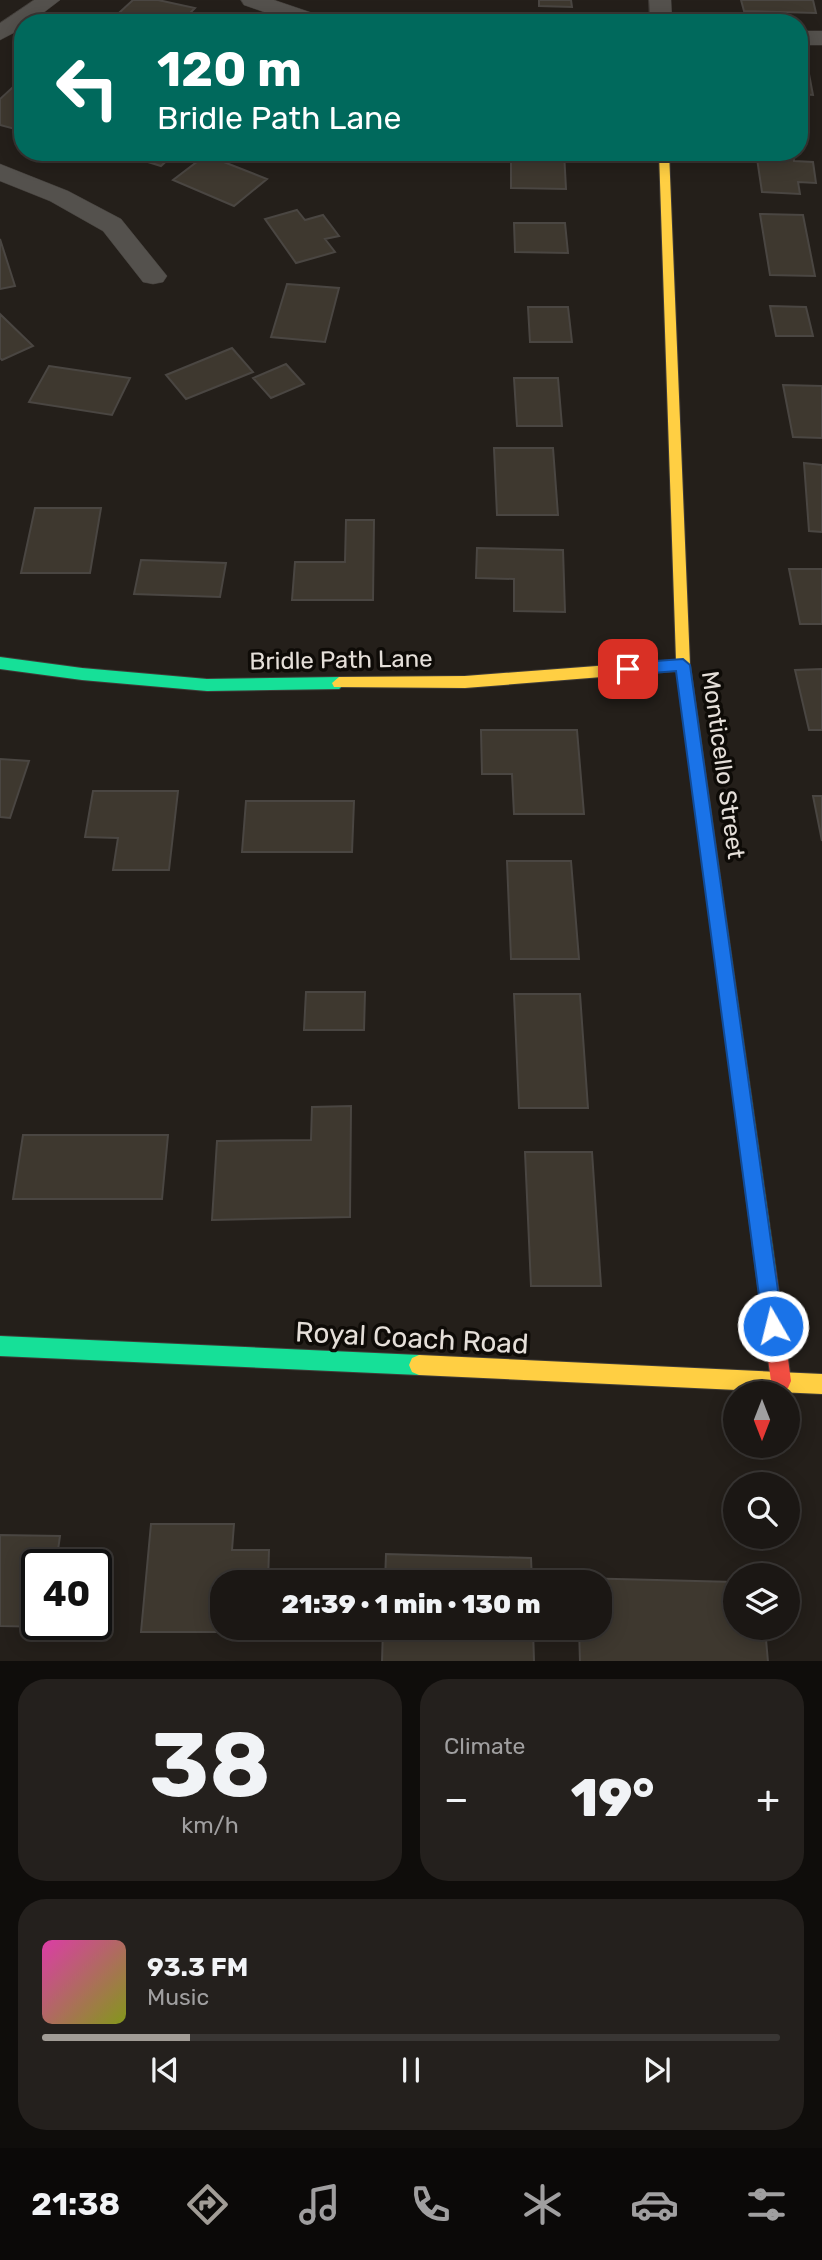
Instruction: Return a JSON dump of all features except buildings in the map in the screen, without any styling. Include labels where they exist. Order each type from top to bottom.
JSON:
[{"type":"street","points":[[28,14],[49,0]]},
{"type":"street","points":[[252,0],[293,14]]},
{"type":"street","name":"Monticello Street","points":[[664,161],[683,665],[781,1381]]},
{"type":"street","points":[[0,172],[59,196],[112,225],[153,276]]},
{"type":"street","name":"Bridle Path Lane","points":[[0,663],[82,674],[207,685],[465,682],[683,665]]},
{"type":"street","name":"Royal Coach Road","points":[[0,1346],[781,1381]]},
{"type":"street","name":"Royal Coach Road","points":[[800,1382],[822,1384]]},
{"type":"traffic: fast","points":[[0,663],[82,674],[207,685],[339,683]]},
{"type":"traffic: fast","points":[[690,713],[766,1271]]},
{"type":"traffic: fast","points":[[0,1346],[419,1365]]},
{"type":"traffic: slow","points":[[664,161],[683,665],[690,713]]},
{"type":"traffic: slow","points":[[339,683],[465,682],[683,665]]},
{"type":"traffic: slow","points":[[419,1365],[822,1384]]},
{"type":"traffic: jam","points":[[766,1271],[781,1381]]},
{"type":"route","points":[[628,669],[683,665],[773,1326]]}]
